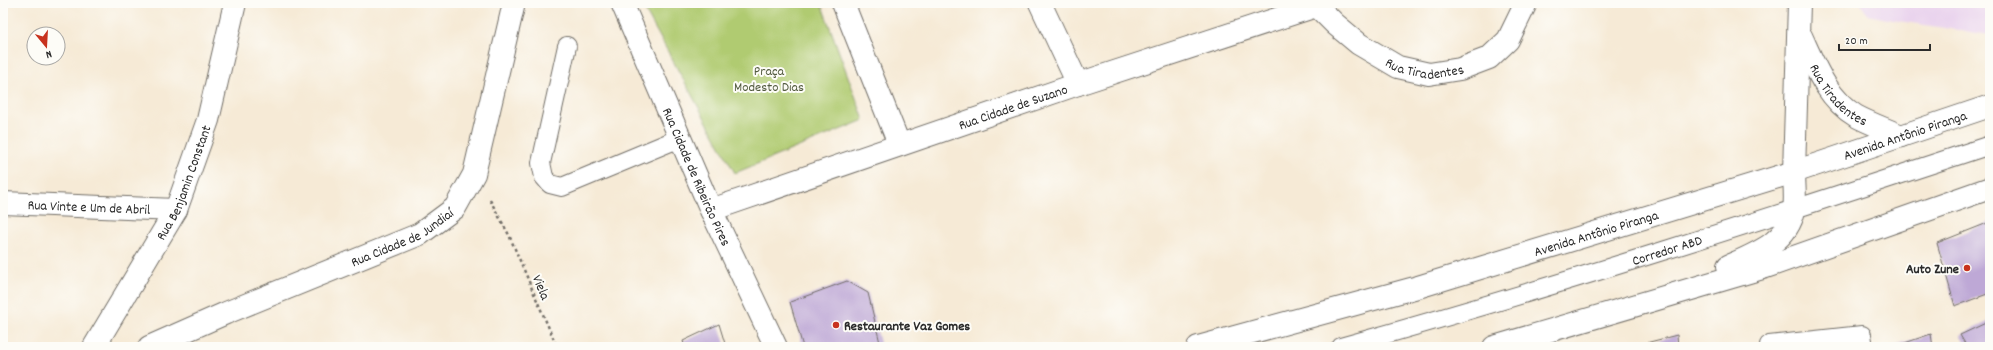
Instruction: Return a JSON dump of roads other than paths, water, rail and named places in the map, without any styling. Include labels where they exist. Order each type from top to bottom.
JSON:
[{"type":"street","name":"Rua Benjamin Constant","points":[[94,347],[176,210],[208,120],[235,3]]},
{"type":"street","name":"Rua Cidade de Jundiaí","points":[[149,347],[226,313],[420,234],[455,208],[474,174],[514,3]]},
{"type":"street","name":"Rua Cidade de Ribeirão Pires","points":[[622,3],[711,210],[776,347]]},
{"type":"street","points":[[843,3],[899,144]]},
{"type":"street","points":[[1040,3],[1078,84]]},
{"type":"street","name":"Rua Tiradentes","points":[[1315,5],[1359,44],[1398,67],[1429,74],[1460,69],[1489,58],[1508,40],[1526,3]]},
{"type":"street","name":"Rua Tiradentes","points":[[1794,210],[1799,3]]},
{"type":"street","name":"Rua Cidade de Suzano","points":[[711,210],[899,144],[1315,5]]},
{"type":"street","name":"Rua Tiradentes","points":[[1798,31],[1823,82],[1838,100],[1855,115],[1901,136]]},
{"type":"street","name":"Avenida Antônio Piranga","points":[[1198,347],[1418,287],[1794,172],[1990,106]]},
{"type":"street","points":[[1494,347],[1766,267],[1990,188]]},
{"type":"street","name":"Rua Vinte e Um de Abril","points":[[3,203],[176,210]]},
{"type":"street","points":[[1648,302],[1755,254],[1768,246],[1784,232],[1794,210]]},
{"type":"lane","points":[[567,46],[541,163],[544,177],[550,184],[562,187],[680,138]]},
{"type":"lane","name":"Corredor ABD","points":[[1341,347],[1427,323],[1794,210],[1990,145]]},
{"type":"lane","points":[[1769,345],[1862,335],[1864,347]]},
{"type":"place","name":"Auto Zune","points":[[1967,268]]},
{"type":"place","name":"Restaurante Vaz Gomes","points":[[836,325]]},
{"type":"park label","name":"Praça Modesto Dias","points":[[769,78]]}]
